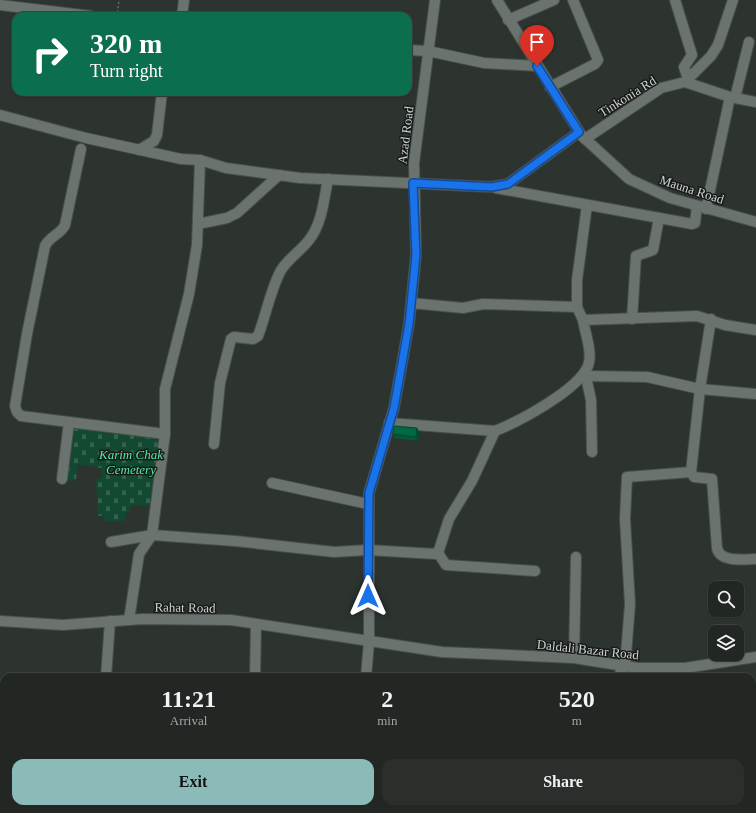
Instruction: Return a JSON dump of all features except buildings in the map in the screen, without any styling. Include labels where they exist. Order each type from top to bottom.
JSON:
[{"type":"street","points":[[182,12],[184,0]]},
{"type":"street","name":"Azad Road","points":[[366,673],[369,642],[369,493],[389,423],[409,324],[416,255],[413,183],[414,162],[435,0]]},
{"type":"street","name":"Mauna Road","points":[[497,0],[508,20],[582,136],[629,179],[670,198],[756,222]]},
{"type":"street","points":[[508,20],[554,0]]},
{"type":"street","points":[[550,87],[594,64],[598,60],[573,0]]},
{"type":"street","points":[[675,0],[692,55],[684,67],[686,81]]},
{"type":"street","points":[[686,81],[711,56],[718,45],[733,0]]},
{"type":"street","points":[[0,5],[30,4],[71,12]]},
{"type":"street","points":[[0,115],[86,138],[181,159],[200,160],[226,168],[279,175],[328,179],[492,187],[694,224],[702,207],[732,97],[749,42]]},
{"type":"street","points":[[412,50],[428,51],[484,63],[537,66]]},
{"type":"street","points":[[686,81],[732,97],[756,102]]},
{"type":"street","name":"Tinkonia Rd","points":[[492,187],[508,184],[582,136],[661,88],[686,81]]},
{"type":"street","points":[[139,150],[154,140],[157,136],[162,96]]},
{"type":"street","points":[[81,149],[65,225],[63,230],[48,240],[45,246],[27,334],[15,406],[17,412],[21,416],[165,434]]},
{"type":"street","points":[[129,620],[139,554],[152,535],[165,434],[165,389],[189,294],[197,245],[200,160]]},
{"type":"street","points":[[198,224],[227,218],[237,214],[279,175]]},
{"type":"street","points":[[214,444],[220,383],[231,339],[234,337],[253,340],[258,336],[280,271],[289,259],[308,242],[315,230],[322,211],[328,179]]},
{"type":"street","points":[[389,423],[495,431],[537,410],[585,374],[589,366],[590,358],[583,320],[577,307],[577,280],[587,205]]},
{"type":"street","points":[[632,319],[636,256],[653,250],[659,218]]},
{"type":"street","points":[[411,302],[463,308],[483,304],[577,307]]},
{"type":"street","points":[[583,320],[689,316],[711,319],[725,324],[756,330]]},
{"type":"street","points":[[711,319],[700,389],[691,472],[694,477],[712,479],[717,548],[719,554],[724,558],[756,560]]},
{"type":"street","points":[[585,374],[652,378],[700,389],[756,394]]},
{"type":"street","points":[[585,374],[591,400],[592,452]]},
{"type":"street","points":[[62,480],[69,422]]},
{"type":"street","points":[[438,553],[449,519],[472,481],[495,431]]},
{"type":"street","points":[[621,673],[630,604],[625,519],[627,477],[691,472]]},
{"type":"street","points":[[272,483],[368,504]]},
{"type":"street","points":[[111,542],[152,535],[235,541],[334,552],[368,550],[431,554],[438,553]]},
{"type":"street","points":[[438,553],[446,565],[535,571]]},
{"type":"street","points":[[574,658],[576,557]]},
{"type":"street","name":"Rahat Road","points":[[0,622],[63,625],[129,620],[231,620],[369,642]]},
{"type":"street","points":[[106,673],[110,621]]},
{"type":"street","points":[[255,673],[256,624]]},
{"type":"street","name":"Daldali Bazar Road","points":[[369,642],[442,652],[574,658],[623,667],[685,668],[756,657]]},
{"type":"path","points":[[118,12],[119,0]]},
{"type":"green space","name":"Karim Chak Cemetery","points":[[69,422],[165,434],[156,505],[130,505],[130,513],[125,513],[125,521],[105,521],[104,516],[98,516],[96,479],[102,478],[102,468],[77,465],[76,481],[62,479]]},
{"type":"route","points":[[368,596],[369,493],[394,408],[409,324],[416,255],[413,183],[492,187],[508,184],[579,132],[537,66]]}]
